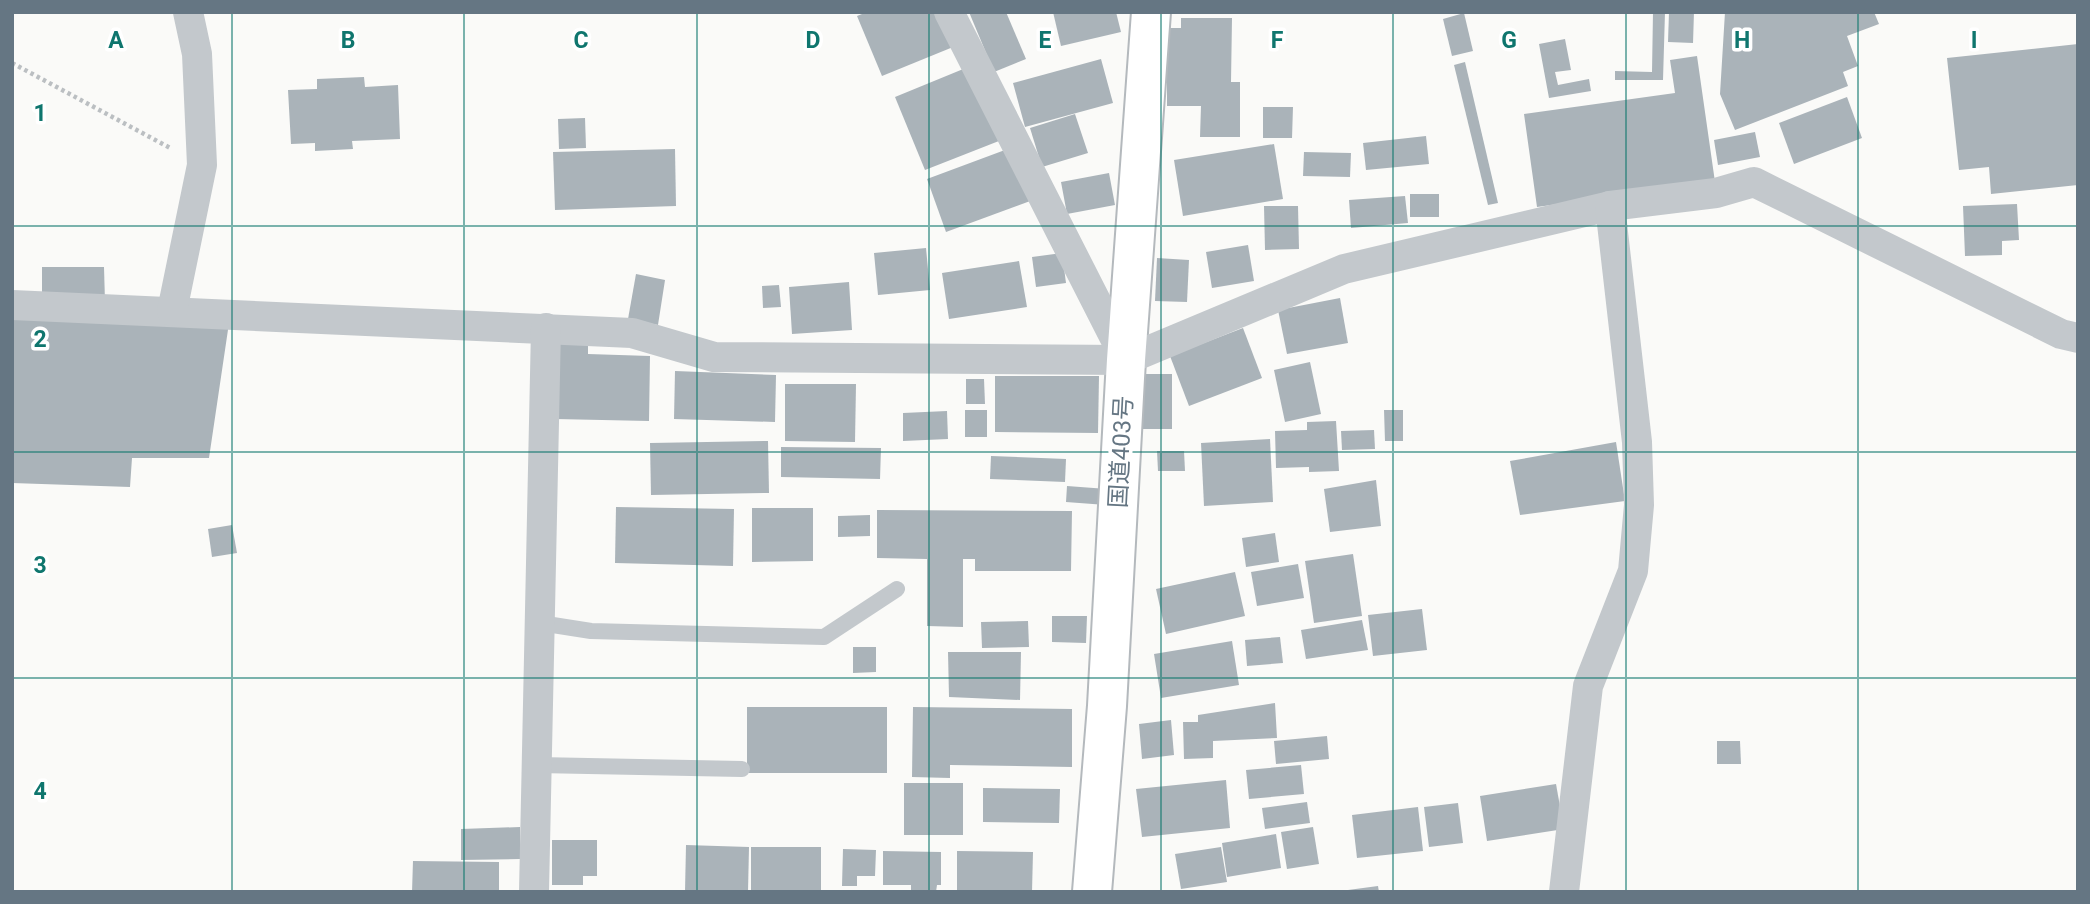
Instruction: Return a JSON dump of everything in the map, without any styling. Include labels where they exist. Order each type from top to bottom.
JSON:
[{"type":"highway","name":"国道403号","points":[[1092,892],[1107,692],[1126,360],[1156,13]]},
{"type":"street","points":[[172,312],[202,165],[197,54],[188,12]]},
{"type":"street","points":[[949,12],[1126,360]]},
{"type":"street","points":[[12,305],[632,333],[714,357],[1126,360],[1344,269],[1610,206],[1716,193],[1754,182],[2061,334],[2078,338]]},
{"type":"street","points":[[1564,892],[1588,686],[1633,571],[1639,505],[1637,442],[1610,206]]},
{"type":"street","points":[[534,892],[547,328]]},
{"type":"lane","points":[[540,623],[591,631],[824,637],[897,589]]},
{"type":"lane","points":[[537,765],[742,769]]},
{"type":"path","points":[[12,63],[202,165]]},
{"type":"building","points":[[867,12],[944,12],[958,45],[882,76],[857,16]]},
{"type":"building","points":[[969,12],[1006,12],[1026,59],[994,72]]},
{"type":"building","points":[[1053,12],[1116,12],[1121,32],[1061,46]]},
{"type":"building","points":[[1653,12],[1665,12],[1663,80],[1615,80],[1615,71],[1652,72]]},
{"type":"building","points":[[1669,12],[1694,12],[1693,43],[1668,42]]},
{"type":"building","points":[[1725,12],[1874,12],[1879,24],[1847,36],[1858,66],[1843,72],[1848,86],[1735,130],[1720,94]]},
{"type":"building","points":[[1464,13],[1473,51],[1452,56],[1443,19]]},
{"type":"building","points":[[1181,18],[1232,18],[1231,82],[1240,82],[1240,137],[1200,137],[1201,106],[1167,106],[1167,28],[1181,28]]},
{"type":"building","points":[[1565,39],[1571,70],[1555,72],[1558,85],[1589,79],[1591,91],[1549,98],[1539,44]]},
{"type":"building","points":[[2078,44],[2078,185],[1991,194],[1989,167],[1959,170],[1947,58]]},
{"type":"building","points":[[1697,56],[1715,182],[1537,207],[1524,114],[1675,93],[1670,60]]},
{"type":"building","points":[[1101,59],[1113,103],[1025,127],[1013,83]]},
{"type":"building","points":[[1465,62],[1498,203],[1488,205],[1454,65]]},
{"type":"building","points":[[973,65],[1004,139],[925,170],[895,97]]},
{"type":"building","points":[[364,77],[365,87],[398,85],[400,139],[352,141],[353,149],[315,151],[315,143],[291,144],[288,90],[317,89],[317,79]]},
{"type":"building","points":[[1847,97],[1862,138],[1794,164],[1779,123]]},
{"type":"building","points":[[1263,107],[1293,107],[1292,138],[1263,138]]},
{"type":"building","points":[[1075,114],[1088,153],[1042,167],[1030,128]]},
{"type":"building","points":[[585,118],[586,148],[559,149],[558,119]]},
{"type":"building","points":[[1755,132],[1760,157],[1718,165],[1714,140]]},
{"type":"building","points":[[1426,136],[1429,164],[1366,170],[1363,143]]},
{"type":"building","points":[[1274,144],[1283,199],[1183,216],[1174,160]]},
{"type":"building","points":[[1013,147],[1033,200],[946,232],[927,179]]},
{"type":"building","points":[[675,149],[676,206],[555,210],[553,152]]},
{"type":"building","points":[[1304,152],[1351,153],[1350,177],[1303,176]]},
{"type":"building","points":[[1109,173],[1115,205],[1067,214],[1061,182]]},
{"type":"building","points":[[1410,194],[1439,194],[1439,217],[1410,217]]},
{"type":"building","points":[[1405,196],[1408,223],[1351,228],[1349,200]]},
{"type":"building","points":[[2017,204],[2019,240],[2002,241],[2002,255],[1965,256],[1963,206]]},
{"type":"building","points":[[1264,206],[1298,206],[1299,249],[1265,250]]},
{"type":"building","points":[[1248,245],[1254,281],[1212,288],[1206,252]]},
{"type":"building","points":[[926,248],[930,290],[878,295],[874,253]]},
{"type":"building","points":[[1062,253],[1066,283],[1036,287],[1032,257]]},
{"type":"building","points":[[1157,258],[1189,260],[1187,302],[1155,301]]},
{"type":"building","points":[[1019,261],[1027,307],[949,319],[942,273]]},
{"type":"building","points":[[42,267],[104,267],[105,302],[42,302]]},
{"type":"building","points":[[636,274],[665,280],[658,325],[628,319]]},
{"type":"building","points":[[849,282],[852,330],[792,334],[789,287]]},
{"type":"building","points":[[779,285],[781,307],[763,308],[762,286]]},
{"type":"building","points":[[1340,298],[1348,343],[1287,354],[1278,310]]},
{"type":"building","points":[[12,318],[229,323],[209,458],[132,458],[130,487],[12,483]]},
{"type":"building","points":[[1243,328],[1262,378],[1189,406],[1170,356]]},
{"type":"building","points":[[558,339],[588,340],[588,354],[650,356],[649,421],[555,419]]},
{"type":"building","points":[[1310,362],[1321,414],[1285,422],[1274,370]]},
{"type":"building","points":[[675,371],[776,375],[775,422],[674,419]]},
{"type":"building","points":[[1140,374],[1172,374],[1172,429],[1140,429]]},
{"type":"building","points":[[995,376],[1099,376],[1098,433],[995,432]]},
{"type":"building","points":[[966,379],[984,379],[985,404],[966,404]]},
{"type":"building","points":[[785,384],[856,384],[855,442],[785,441]]},
{"type":"building","points":[[965,410],[987,410],[987,437],[965,437]]},
{"type":"building","points":[[1384,410],[1403,410],[1403,441],[1385,441]]},
{"type":"building","points":[[947,411],[948,439],[903,441],[903,413]]},
{"type":"building","points":[[1336,421],[1339,471],[1309,472],[1309,467],[1276,468],[1275,431],[1307,430],[1307,422]]},
{"type":"building","points":[[1374,430],[1375,449],[1342,450],[1341,431]]},
{"type":"building","points":[[1270,439],[1273,502],[1204,506],[1201,443]]},
{"type":"building","points":[[768,441],[769,493],[651,495],[650,443]]},
{"type":"building","points":[[1616,442],[1625,501],[1520,515],[1510,461]]},
{"type":"building","points":[[781,447],[881,448],[880,479],[781,477]]},
{"type":"building","points":[[1157,451],[1184,451],[1185,471],[1158,471]]},
{"type":"building","points":[[991,456],[1066,459],[1065,482],[990,479]]},
{"type":"building","points":[[1376,480],[1381,526],[1330,532],[1324,489]]},
{"type":"building","points":[[1067,486],[1107,489],[1106,505],[1066,502]]},
{"type":"building","points":[[616,507],[734,509],[733,566],[615,563]]},
{"type":"building","points":[[752,508],[813,508],[813,561],[752,562]]},
{"type":"building","points":[[877,510],[1072,511],[1071,571],[975,571],[975,559],[963,559],[963,627],[927,626],[927,559],[877,558]]},
{"type":"building","points":[[870,515],[870,536],[838,537],[838,516]]},
{"type":"building","points":[[232,525],[237,553],[212,557],[208,529]]},
{"type":"building","points":[[1275,533],[1279,562],[1246,567],[1242,538]]},
{"type":"building","points":[[1353,554],[1362,616],[1314,623],[1305,561]]},
{"type":"building","points":[[1298,564],[1304,598],[1257,606],[1251,572]]},
{"type":"building","points":[[1235,572],[1245,616],[1166,634],[1156,589]]},
{"type":"building","points":[[1422,609],[1427,650],[1373,656],[1368,615]]},
{"type":"building","points":[[1052,616],[1087,616],[1086,643],[1052,642]]},
{"type":"building","points":[[1362,620],[1368,650],[1306,659],[1301,630]]},
{"type":"building","points":[[1028,621],[1029,647],[982,648],[981,622]]},
{"type":"building","points":[[1280,637],[1283,663],[1247,666],[1245,640]]},
{"type":"building","points":[[1232,641],[1239,685],[1161,698],[1154,654]]},
{"type":"building","points":[[853,647],[876,647],[876,672],[853,673]]},
{"type":"building","points":[[948,652],[1021,652],[1020,700],[949,697]]},
{"type":"building","points":[[1275,703],[1277,738],[1213,741],[1213,758],[1184,759],[1183,722],[1198,722],[1198,715]]},
{"type":"building","points":[[747,707],[887,707],[887,773],[747,773]]},
{"type":"building","points":[[913,707],[1072,709],[1072,767],[950,765],[950,778],[912,777]]},
{"type":"building","points":[[1171,720],[1174,755],[1142,759],[1139,724]]},
{"type":"building","points":[[1327,736],[1329,759],[1276,764],[1274,741]]},
{"type":"building","points":[[1717,741],[1740,741],[1741,764],[1717,764]]},
{"type":"building","points":[[1301,765],[1304,794],[1249,799],[1246,770]]},
{"type":"building","points":[[1226,780],[1230,828],[1142,837],[1136,789]]},
{"type":"building","points":[[904,783],[963,783],[963,835],[904,835]]},
{"type":"building","points":[[1556,784],[1564,829],[1487,841],[1480,796]]},
{"type":"building","points":[[983,788],[1060,789],[1059,823],[983,822]]},
{"type":"building","points":[[1307,802],[1310,823],[1265,829],[1262,808]]},
{"type":"building","points":[[1458,803],[1463,843],[1429,847],[1424,807]]},
{"type":"building","points":[[1418,807],[1423,851],[1357,858],[1352,815]]},
{"type":"building","points":[[520,827],[520,859],[461,860],[461,829]]},
{"type":"building","points":[[1313,827],[1319,864],[1287,869],[1281,832]]},
{"type":"building","points":[[1276,834],[1281,868],[1227,877],[1222,843]]},
{"type":"building","points":[[552,840],[597,840],[597,876],[583,876],[583,885],[552,885]]},
{"type":"building","points":[[686,845],[749,847],[748,892],[685,892]]},
{"type":"building","points":[[751,847],[821,847],[821,892],[751,892]]},
{"type":"building","points":[[1221,847],[1227,882],[1181,889],[1175,854]]},
{"type":"building","points":[[843,849],[876,850],[875,876],[857,876],[857,886],[842,886]]},
{"type":"building","points":[[883,851],[941,852],[941,885],[937,885],[936,892],[911,892],[911,885],[883,885]]},
{"type":"building","points":[[957,851],[1033,852],[1032,892],[957,892]]},
{"type":"building","points":[[413,861],[499,862],[499,892],[412,892]]},
{"type":"building","points":[[1378,886],[1379,892],[1348,892],[1348,890]]}]
